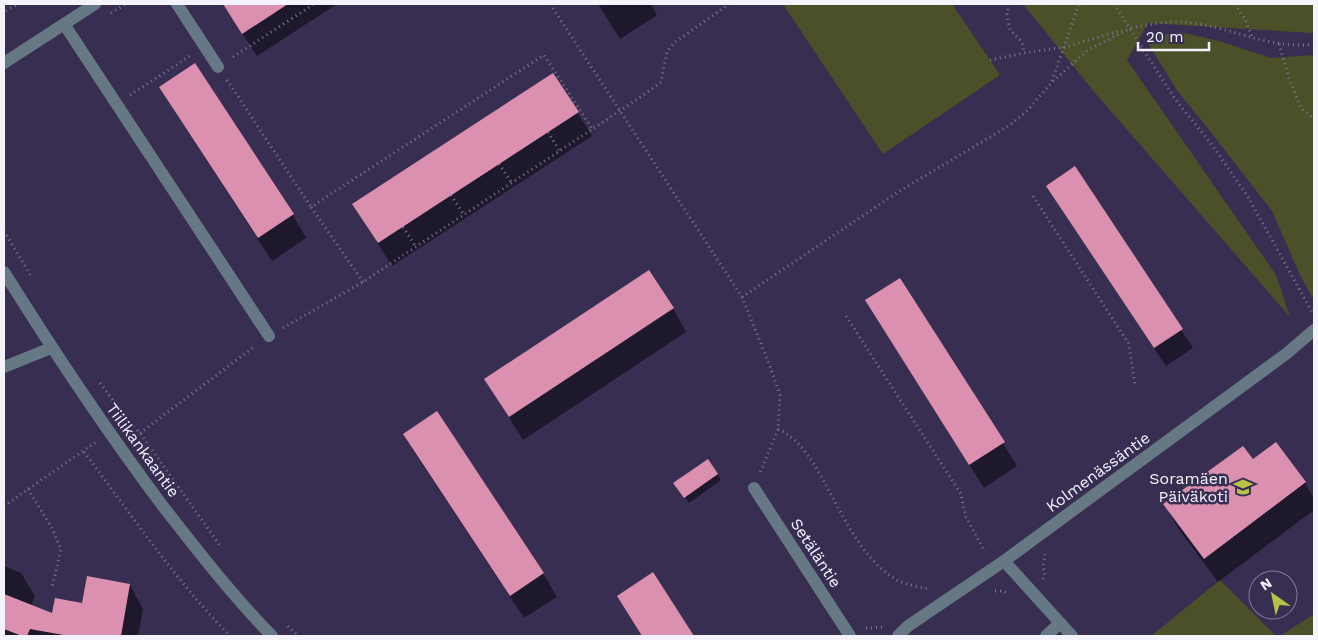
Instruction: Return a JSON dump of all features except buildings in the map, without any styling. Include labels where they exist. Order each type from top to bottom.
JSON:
[{"type":"street","points":[[4,63],[95,4]]},
{"type":"street","points":[[177,4],[218,67]]},
{"type":"street","points":[[64,24],[269,336]]},
{"type":"street","name":"Tiilikankaantie","points":[[4,272],[51,348],[108,432],[227,588],[272,636]]},
{"type":"street","name":"Kolmenässäntie","points":[[904,635],[1286,354],[1314,330]]},
{"type":"street","points":[[4,367],[51,348]]},
{"type":"street","name":"Setäläntie","points":[[754,488],[850,636]]},
{"type":"street","points":[[1004,561],[1072,636]]},
{"type":"street","points":[[1046,636],[1060,623]]},
{"type":"path","points":[[6,11],[17,4]]},
{"type":"path","points":[[314,4],[218,67],[363,282]]},
{"type":"path","points":[[550,4],[742,297],[780,395],[778,429],[754,488]]},
{"type":"path","points":[[140,433],[269,336],[363,282],[620,112],[661,82],[667,52],[674,43],[729,4]]},
{"type":"path","points":[[1009,4],[1007,14],[1010,30],[1022,42],[1024,53]]},
{"type":"path","points":[[1052,82],[1079,4]]},
{"type":"path","points":[[1114,4],[1175,99],[1212,144],[1248,197],[1314,316]]},
{"type":"path","points":[[1235,4],[1245,20],[1252,38]]},
{"type":"path","points":[[990,60],[1065,47],[1131,28],[1162,22],[1193,23],[1279,44],[1314,44]]},
{"type":"path","points":[[742,297],[898,192],[1010,126],[1027,111],[1052,82],[1088,50],[1131,28]]},
{"type":"path","points":[[1279,44],[1289,78],[1301,108],[1314,119]]},
{"type":"path","points":[[117,104],[205,46]]},
{"type":"path","points":[[311,207],[544,55],[593,130]]},
{"type":"path","points":[[548,132],[560,152]]},
{"type":"path","points":[[500,164],[512,183]]},
{"type":"path","points":[[451,195],[464,215]]},
{"type":"path","points":[[1034,196],[1129,344],[1135,386]]},
{"type":"path","points":[[403,227],[416,246]]},
{"type":"path","points":[[4,231],[33,280]]},
{"type":"path","points":[[846,316],[961,494],[966,517],[985,552]]},
{"type":"path","points":[[99,382],[140,433],[221,547]]},
{"type":"path","points":[[4,506],[84,452],[127,419]]},
{"type":"path","points":[[778,429],[790,434],[806,454],[828,487],[854,537],[871,558],[885,572],[899,581],[933,590]]},
{"type":"path","points":[[84,452],[210,616],[230,636]]},
{"type":"path","points":[[28,489],[52,528],[61,550],[52,586]]},
{"type":"path","points":[[990,591],[1004,591],[1019,602],[1045,578],[1043,566],[1046,551]]},
{"type":"path","points":[[285,623],[298,636]]},
{"type":"green space","points":[[783,4],[952,4],[1000,75],[883,154]]},
{"type":"green space","points":[[1023,4],[1314,4],[1313,33],[1148,23],[1127,60],[1276,275],[1290,317],[1096,94]]},
{"type":"green space","points":[[1180,32],[1219,41],[1271,58],[1314,55],[1314,300],[1301,277],[1272,211],[1178,92],[1148,43],[1155,36]]},
{"type":"green space","points":[[1220,580],[1248,608],[1248,620],[1260,620],[1276,636],[1151,636]]},
{"type":"green space","points":[[1314,614],[1314,636],[1280,636]]},
{"type":"place","name":"Soramäen Päiväkoti","points":[[1243,487]]}]
